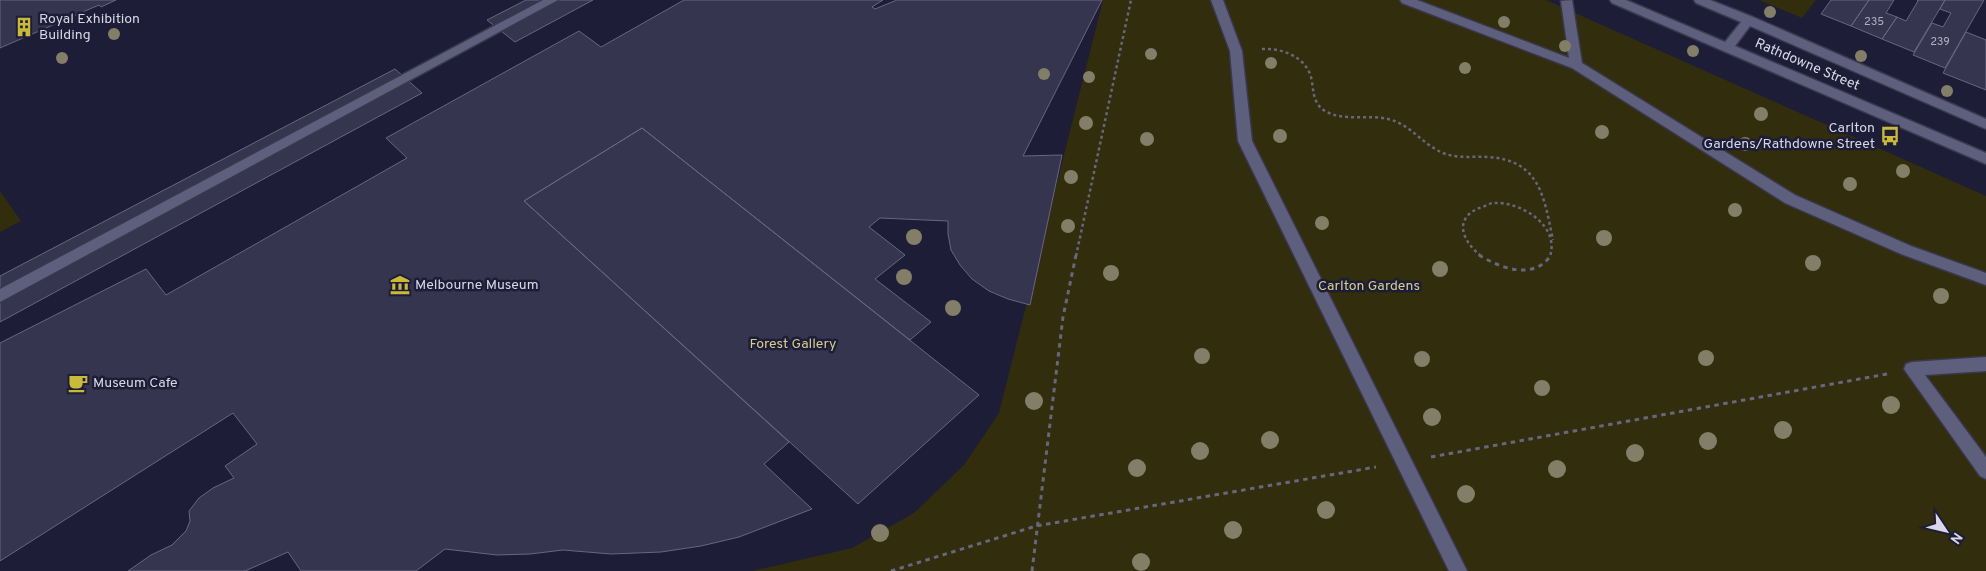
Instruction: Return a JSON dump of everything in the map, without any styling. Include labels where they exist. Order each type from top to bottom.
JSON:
[{"type":"street","points":[[0,296],[552,0]]},
{"type":"street","points":[[1217,0],[1236,51],[1245,142],[1458,571]]},
{"type":"street","points":[[1406,0],[1576,66],[1790,199],[1906,250],[1986,279]]},
{"type":"street","name":"Rathdowne Street","points":[[1616,0],[1986,159]]},
{"type":"street","name":"Rathdowne Street","points":[[1700,0],[1986,124]]},
{"type":"street","points":[[1568,1],[1576,66]]},
{"type":"street","points":[[1727,48],[1748,20]]},
{"type":"street","points":[[1986,364],[1912,370],[1986,471]]},
{"type":"path","points":[[1032,571],[1063,317],[1131,0]]},
{"type":"path","points":[[1236,51],[1267,48],[1288,53],[1300,61],[1309,72],[1312,93],[1316,104],[1324,110],[1339,116],[1371,116],[1395,120],[1409,128],[1434,148],[1445,153],[1456,156],[1502,158],[1516,162],[1531,172],[1538,184],[1553,240],[1553,250],[1549,260],[1540,266],[1528,270],[1514,270],[1492,264],[1474,252],[1466,242],[1462,231],[1463,220],[1469,212],[1480,206],[1493,204],[1508,205],[1523,210],[1537,218],[1547,229],[1553,240]]},
{"type":"green space","name":"Carlton Gardens","points":[[1103,0],[1546,0],[1986,196],[1986,571],[752,571],[852,548],[914,513],[964,465],[999,413]]},
{"type":"green space","points":[[1759,0],[1816,0],[1802,18]]},
{"type":"green space","points":[[0,191],[21,221],[0,232]]},
{"type":"building","name":"Royal Exhibition Building","points":[[0,0],[116,0],[101,7],[99,5],[0,48]]},
{"type":"building","points":[[526,0],[593,0],[515,42],[487,20]]},
{"type":"building","name":"Melbourne Museum","points":[[684,0],[883,0],[872,7],[875,9],[897,0],[1102,0],[1023,156],[1062,155],[1030,305],[989,291],[972,279],[960,265],[951,250],[948,221],[880,218],[869,227],[905,255],[875,279],[931,322],[910,340],[642,128],[524,201],[789,442],[764,464],[812,509],[739,537],[701,546],[661,552],[611,554],[563,550],[497,555],[445,549],[416,571],[301,571],[288,552],[245,571],[128,571],[151,555],[172,545],[186,531],[190,521],[189,511],[199,498],[213,488],[234,478],[225,466],[257,444],[233,413],[0,561],[0,343],[146,269],[166,295],[407,158],[386,138],[579,31],[601,47]]},
{"type":"building","points":[[1831,0],[1869,0],[1851,26],[1821,14]]},
{"type":"building","points":[[1869,0],[1894,0],[1886,13],[1897,17],[1882,39],[1851,26]]},
{"type":"building","points":[[1917,0],[1945,0],[1914,52],[1882,39],[1897,17],[1906,21]]},
{"type":"building","points":[[1945,0],[1984,0],[1945,68],[1913,55],[1932,23],[1943,27],[1951,13],[1940,9]]},
{"type":"building","points":[[1966,32],[1986,40],[1986,90],[1943,73]]},
{"type":"building","points":[[395,69],[422,93],[0,322],[0,276]]},
{"type":"building","name":"Forest Gallery","points":[[642,128],[979,395],[858,504],[524,201]]},
{"type":"place","name":"Royal Exhibition Building","points":[[24,27]]},
{"type":"place","name":"Carlton Gardens/Rathdowne Street","points":[[1890,136]]},
{"type":"place","name":"Melbourne Museum","points":[[400,285]]},
{"type":"place","name":"Museum Cafe","points":[[78,383]]}]
